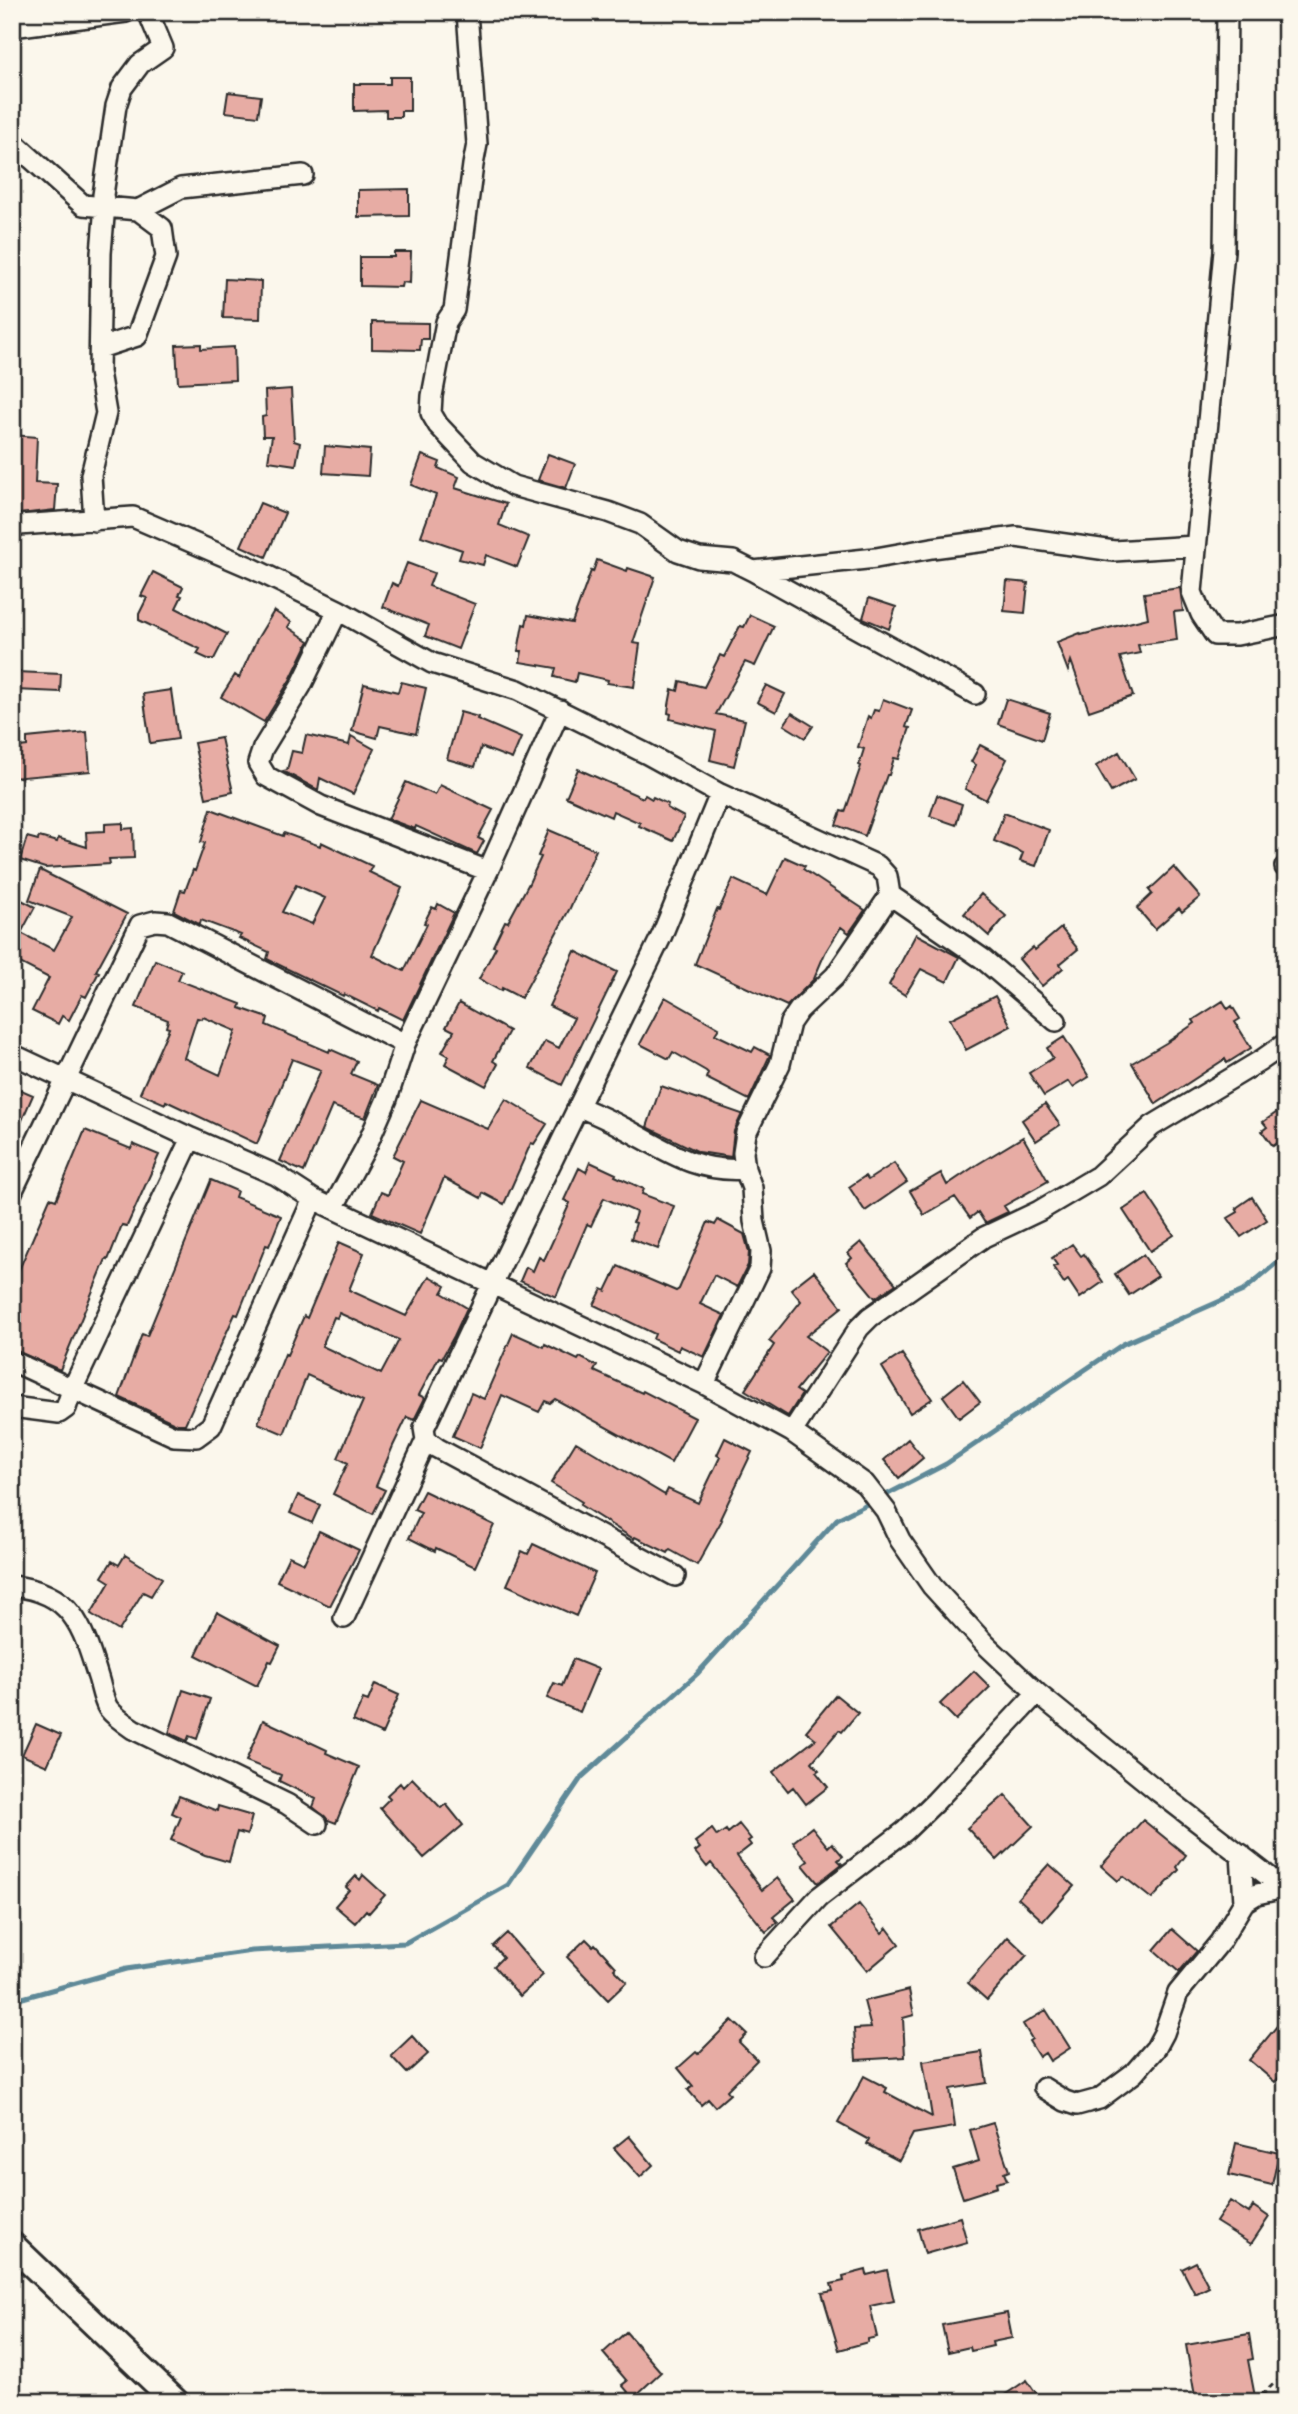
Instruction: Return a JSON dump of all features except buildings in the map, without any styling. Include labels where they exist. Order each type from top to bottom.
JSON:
[{"type":"street","points":[[12,27],[126,12]]},
{"type":"street","points":[[94,521],[91,475],[106,413],[99,372],[101,253],[105,205],[103,195],[116,106],[122,88],[140,64],[163,48],[148,12]]},
{"type":"street","points":[[467,12],[477,144],[454,310],[446,321],[432,396],[431,413],[434,419],[473,462],[513,486],[608,512],[639,524],[678,551],[699,558],[733,561],[975,694]]},
{"type":"street","points":[[1227,12],[1224,251],[1192,592],[1215,635],[1237,635],[1286,625]]},
{"type":"street","points":[[12,141],[83,205],[138,210],[162,228],[166,257],[137,336],[100,348]]},
{"type":"street","points":[[138,210],[181,188],[303,175]]},
{"type":"street","points":[[12,529],[19,525],[133,517],[254,569],[338,610],[432,663],[518,690],[647,754],[720,794],[878,866],[887,876],[890,895],[835,976],[799,1010],[790,1023],[780,1065],[746,1133],[743,1153],[752,1188],[754,1221],[761,1251],[760,1269],[705,1384]]},
{"type":"street","points":[[753,571],[876,558],[1016,537],[1114,551],[1195,546]]},
{"type":"street","points":[[338,610],[301,686],[263,748],[258,763],[266,776],[321,806],[488,871]]},
{"type":"street","points":[[333,1208],[366,1147],[387,1098],[405,1044],[488,871],[560,710]]},
{"type":"street","points":[[344,1618],[426,1440],[424,1428],[662,935],[720,794]]},
{"type":"street","points":[[890,895],[983,959],[1056,1021]]},
{"type":"street","points":[[12,1192],[140,925],[155,921],[168,922],[405,1044]]},
{"type":"street","points":[[792,1432],[859,1328],[870,1317],[984,1237],[1039,1211],[1098,1176],[1152,1126],[1286,1043]]},
{"type":"street","points":[[12,1054],[276,1175],[313,1199],[705,1384],[792,1432],[865,1485],[886,1511],[900,1540],[932,1586],[986,1645],[1037,1693],[1285,1889]]},
{"type":"street","points":[[580,1107],[667,1153],[703,1167],[723,1171],[745,1169]]},
{"type":"street","points":[[12,1407],[59,1413],[66,1408],[72,1390],[191,1138]]},
{"type":"street","points":[[12,1361],[174,1436],[196,1437],[211,1426],[313,1199]]},
{"type":"street","points":[[426,1440],[675,1576]]},
{"type":"street","points":[[12,1586],[36,1589],[52,1595],[68,1609],[88,1643],[107,1706],[119,1720],[228,1777],[287,1804],[317,1824]]},
{"type":"street","points":[[764,1957],[818,1896],[905,1831],[936,1802],[1037,1693]]},
{"type":"street","points":[[1241,1854],[1244,1902]]},
{"type":"street","points":[[1044,2088],[1077,2105],[1099,2099],[1134,2073],[1156,2048],[1178,1993],[1220,1942],[1244,1902],[1257,1894],[1285,1889]]},
{"type":"street","points":[[12,2245],[176,2402]]},
{"type":"path","points":[[1255,2402],[1273,2384],[1286,2377]]},
{"type":"waterway","points":[[882,1497],[946,1464],[1123,1344],[1243,1291],[1286,1255]]},
{"type":"waterway","points":[[12,2001],[126,1969],[252,1951],[405,1943],[508,1885],[581,1778],[697,1674],[837,1519],[873,1501]]}]
